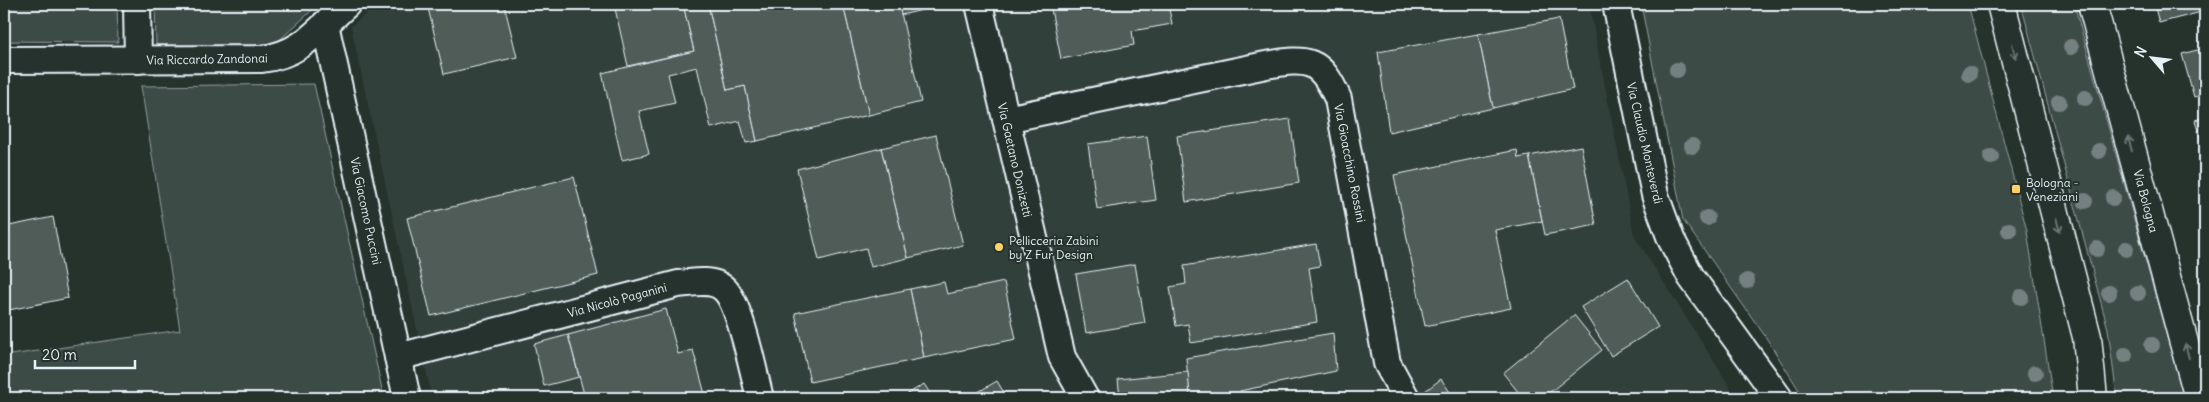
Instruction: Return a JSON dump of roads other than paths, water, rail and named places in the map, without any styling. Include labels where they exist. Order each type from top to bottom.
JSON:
[{"type":"street","name":"Via Riccardo Zandonai","points":[[137,4],[138,60]]},
{"type":"street","name":"Via Riccardo Zandonai","points":[[4,60],[261,59],[280,57],[305,42],[347,4]]},
{"type":"street","name":"Via Gaetano Donizetti","points":[[979,4],[1062,357],[1085,398]]},
{"type":"street","name":"Via Claudio Monteverdi","points":[[1616,4],[1655,195],[1671,239],[1690,277],[1779,398]]},
{"type":"street","points":[[2002,4],[2087,337],[2092,398]]},
{"type":"street","name":"Via Bologna","points":[[2092,4],[2199,398]]},
{"type":"street","name":"Via Giacomo Puccini","points":[[325,24],[407,398]]},
{"type":"street","name":"Via Gioacchino Rossini","points":[[1006,119],[1266,65],[1291,61],[1314,64],[1329,77],[1338,99],[1387,363],[1406,398]]},
{"type":"street","name":"Via Nicolò Paganini","points":[[398,357],[678,284],[704,281],[723,288],[734,303],[760,398]]},
{"type":"place","name":"Bologna - Veneziani","points":[[2016,189]]},
{"type":"place","name":"Pellicceria Zabini by Z Fur Design","points":[[999,247]]}]
